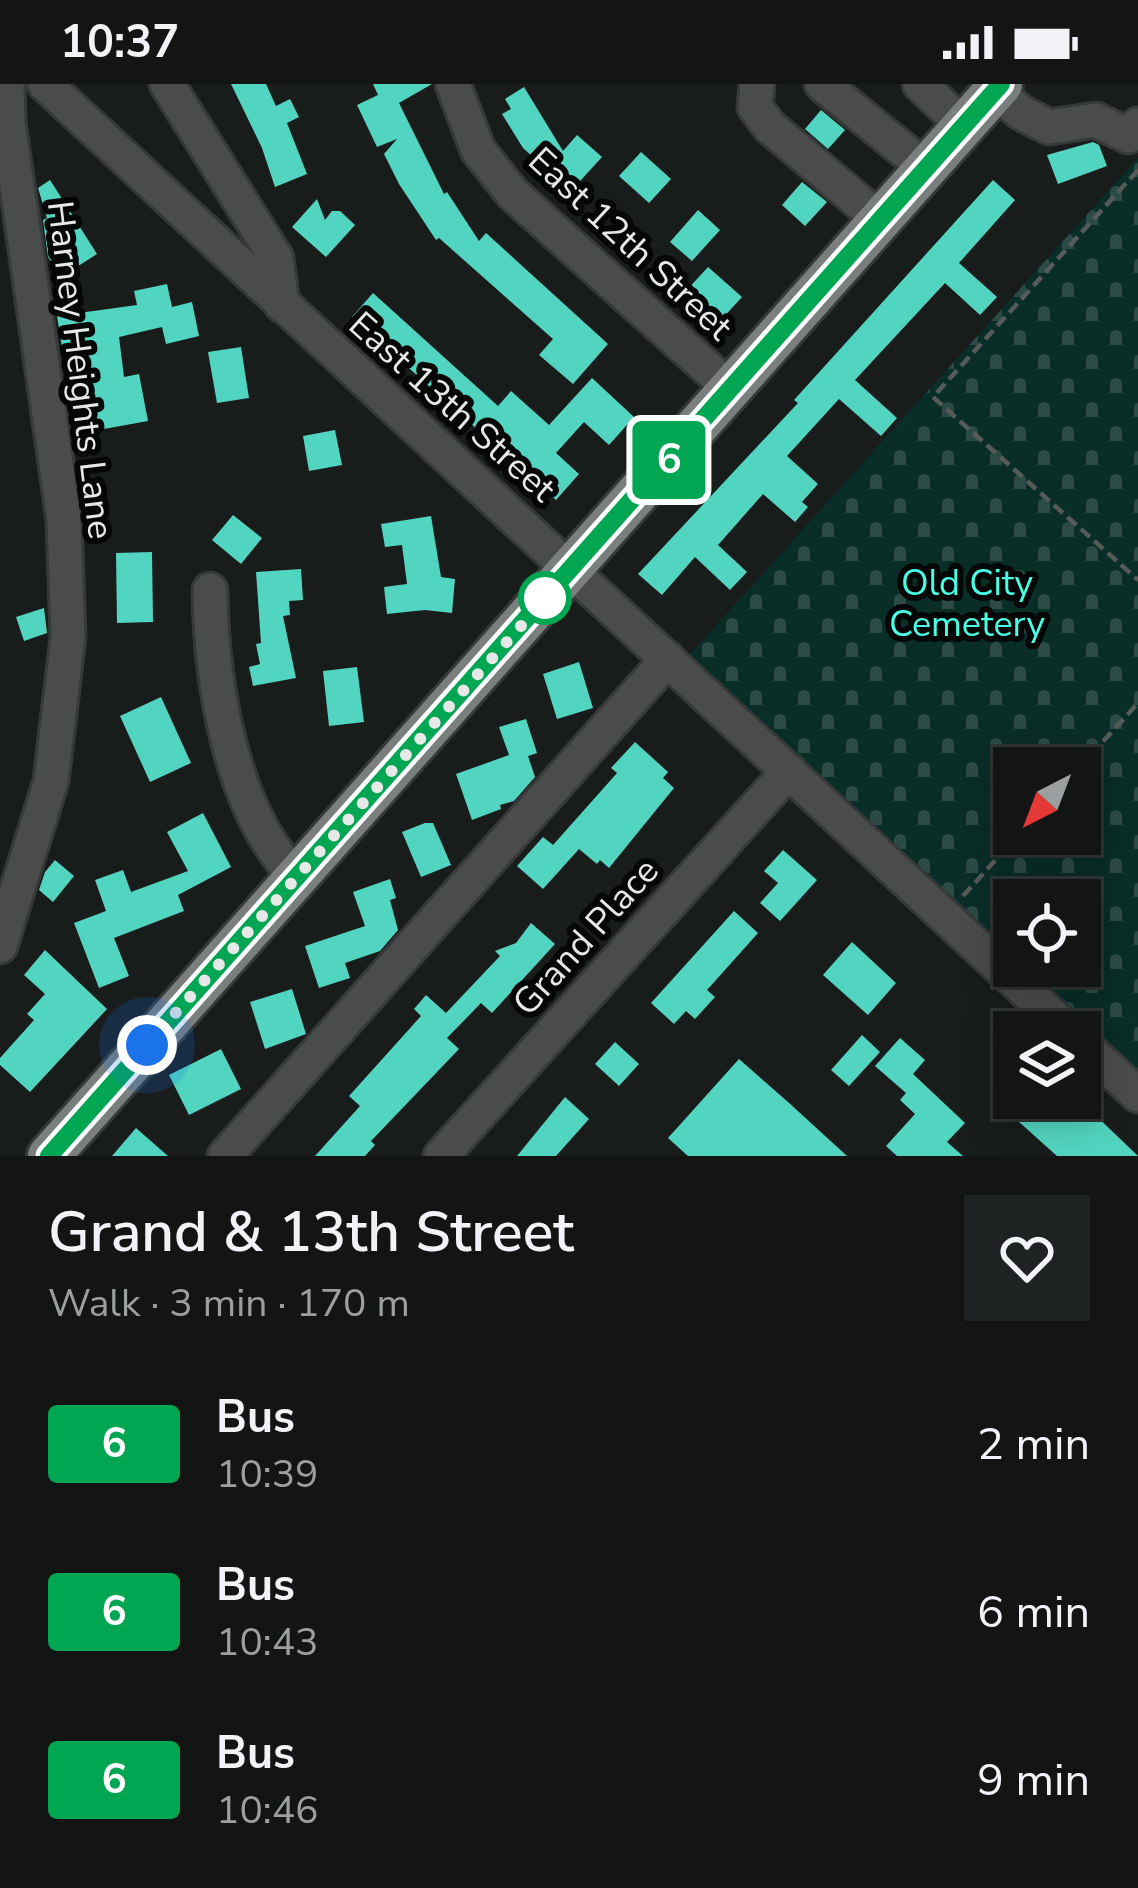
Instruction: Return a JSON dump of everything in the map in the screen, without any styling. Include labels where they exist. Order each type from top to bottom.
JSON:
[{"type":"main road","points":[[49,1156],[999,87]]},
{"type":"street","name":"Harney Heights Lane","points":[[0,946],[51,781],[68,638],[64,520],[8,122],[7,84]]},
{"type":"street","name":"East 13th Street","points":[[45,84],[1047,1011]]},
{"type":"street","points":[[167,84],[276,258],[282,305]]},
{"type":"street","name":"East 12th Street","points":[[453,84],[478,150],[513,194],[733,390]]},
{"type":"street","points":[[757,84],[755,107],[770,128],[883,222]]},
{"type":"street","points":[[822,84],[926,169]]},
{"type":"street","points":[[920,84],[964,126]]},
{"type":"street","points":[[999,87],[1021,112],[1049,128],[1096,119],[1128,136],[1138,125]]},
{"type":"street","points":[[210,590],[211,653],[226,734],[275,854],[296,876]]},
{"type":"street","points":[[225,1156],[668,659]]},
{"type":"street","name":"Grand Place","points":[[441,1156],[789,771]]},
{"type":"street","points":[[1101,1061],[1138,1095]]},
{"type":"path","points":[[1138,170],[933,398],[1138,580]]},
{"type":"path","points":[[1098,747],[1138,703]]},
{"type":"path","points":[[963,896],[1000,855]]},
{"type":"green space","name":"Old City Cemetery","points":[[1138,158],[1138,1082],[1101,1048],[1101,1011],[1061,1011],[1036,987],[1101,987],[1101,879],[993,879],[993,948],[684,661]]},
{"type":"building","points":[[231,84],[266,84],[276,106],[290,99],[299,117],[287,123],[307,174],[275,187]]},
{"type":"building","points":[[373,84],[432,84],[399,103],[444,194],[447,192],[479,241],[486,233],[608,344],[573,384],[539,355],[553,339],[436,240],[384,154],[397,139],[377,147],[357,105],[378,95]]},
{"type":"building","points":[[524,87],[563,151],[577,135],[602,157],[571,191],[523,148],[502,114],[511,109],[505,99]]},
{"type":"building","points":[[821,110],[845,130],[828,149],[805,129]]},
{"type":"building","points":[[1093,142],[1099,145],[1107,166],[1058,184],[1047,155]]},
{"type":"building","points":[[641,152],[671,179],[649,203],[619,176]]},
{"type":"building","points":[[50,180],[97,254],[61,277],[48,257],[43,220],[47,218],[38,188]]},
{"type":"building","points":[[993,180],[1015,200],[959,263],[997,297],[980,315],[945,283],[855,380],[897,418],[881,436],[839,399],[787,456],[818,484],[802,502],[808,507],[795,522],[763,494],[718,545],[747,572],[730,590],[695,557],[662,595],[638,574],[798,403],[794,400]]},
{"type":"building","points":[[802,182],[827,202],[805,226],[782,205]]},
{"type":"building","points":[[317,199],[325,220],[332,211],[340,211],[355,225],[326,257],[292,227]]},
{"type":"building","points":[[698,210],[720,230],[692,261],[670,242]]},
{"type":"building","points":[[708,267],[742,297],[720,321],[686,291]]},
{"type":"building","points":[[167,284],[172,307],[192,302],[199,336],[166,344],[162,327],[119,337],[124,377],[139,374],[148,421],[76,434],[57,316],[137,305],[134,291]]},
{"type":"building","points":[[373,293],[498,406],[511,391],[549,425],[592,378],[634,417],[609,445],[584,422],[556,453],[579,474],[556,500],[352,317]]},
{"type":"building","points":[[241,347],[249,398],[217,403],[208,352]]},
{"type":"building","points":[[335,430],[342,465],[309,471],[303,436]]},
{"type":"building","points":[[233,515],[262,538],[241,564],[212,540]]},
{"type":"building","points":[[431,516],[441,577],[455,579],[452,613],[387,614],[384,587],[407,584],[402,545],[385,547],[381,524]]},
{"type":"building","points":[[152,552],[153,622],[117,623],[116,553]]},
{"type":"building","points":[[301,569],[303,600],[289,601],[290,615],[283,616],[296,678],[253,686],[249,667],[260,664],[256,644],[261,643],[256,572]]},
{"type":"building","points":[[44,608],[47,633],[24,641],[16,617]]},
{"type":"building","points":[[579,662],[593,708],[557,719],[543,674]]},
{"type":"building","points":[[357,667],[364,722],[329,726],[323,671]]},
{"type":"building","points":[[161,697],[191,763],[150,782],[120,716]]},
{"type":"building","points":[[526,719],[537,753],[528,756],[535,777],[514,801],[472,820],[456,774],[509,755],[499,727]]},
{"type":"building","points":[[635,742],[668,772],[663,778],[674,788],[609,868],[579,849],[543,889],[517,866],[543,837],[553,845],[617,773],[611,768]]},
{"type":"building","points":[[203,813],[231,867],[178,895],[184,911],[114,938],[129,976],[99,988],[74,923],[106,911],[95,880],[123,870],[131,892],[188,871],[167,832]]},
{"type":"building","points":[[433,823],[451,865],[421,877],[402,832]]},
{"type":"building","points":[[783,850],[817,880],[780,921],[760,903],[778,883],[764,871]]},
{"type":"building","points":[[55,860],[74,876],[53,902],[39,890]]},
{"type":"building","points":[[390,879],[398,930],[380,951],[345,963],[350,978],[319,988],[305,946],[365,926],[353,892]]},
{"type":"building","points":[[734,911],[758,933],[707,990],[715,997],[695,1019],[686,1011],[674,1024],[651,1003]]},
{"type":"building","points":[[531,923],[555,944],[492,1013],[481,1003],[447,1038],[459,1049],[371,1141],[375,1145],[365,1156],[315,1156],[360,1106],[349,1096],[421,1016],[414,1009],[426,995],[446,1013],[500,956],[495,951],[516,943]]},
{"type":"building","points":[[852,942],[896,983],[868,1015],[823,975]]},
{"type":"building","points":[[45,950],[107,1009],[30,1092],[0,1065],[0,1058],[34,1020],[27,1014],[45,994],[24,975]]},
{"type":"building","points":[[292,989],[306,1034],[265,1049],[250,1002]]},
{"type":"building","points":[[862,1035],[880,1052],[849,1086],[831,1070]]},
{"type":"building","points":[[900,1038],[925,1060],[913,1074],[965,1123],[947,1142],[963,1156],[897,1156],[886,1146],[915,1114],[900,1100],[906,1093],[875,1066]]},
{"type":"building","points":[[615,1042],[639,1064],[619,1086],[595,1064]]},
{"type":"building","points":[[221,1049],[241,1089],[189,1115],[169,1075]]},
{"type":"building","points":[[739,1059],[847,1156],[688,1156],[668,1138]]},
{"type":"building","points":[[565,1097],[589,1119],[556,1156],[517,1156]]},
{"type":"building","points":[[1016,1119],[1099,1119],[1138,1156],[1057,1156]]},
{"type":"building","points":[[136,1128],[168,1156],[112,1156]]},
{"type":"bus line","name":"6","points":[[49,1156],[1001,84]]},
{"type":"route","points":[[147,1045],[554,589],[545,598]]}]
